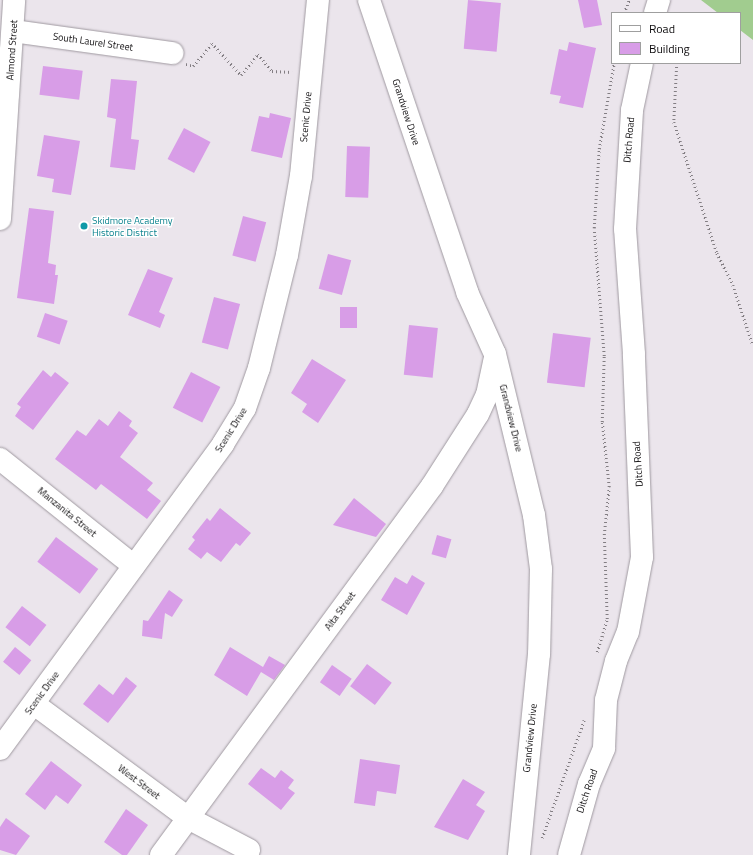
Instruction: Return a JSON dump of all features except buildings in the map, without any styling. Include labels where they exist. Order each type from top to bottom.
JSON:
[{"type":"street","name":"Almond Street","points":[[0,219],[14,0]]},
{"type":"street","name":"Scenic Drive","points":[[0,749],[134,566],[245,408],[259,368],[287,255],[301,176],[318,0]]},
{"type":"street","name":"Grandview Drive","points":[[369,0],[467,292],[495,354],[534,515],[541,569],[539,654],[519,855]]},
{"type":"street","points":[[655,12],[659,0]]},
{"type":"street","name":"South Laurel Street","points":[[13,31],[172,53]]},
{"type":"street","name":"Ditch Road","points":[[569,855],[589,784],[604,748],[606,700],[616,661],[628,632],[642,556],[634,354],[625,229],[632,110],[642,64]]},
{"type":"street","name":"Alta Street","points":[[161,855],[432,486],[478,414],[488,395],[495,354]]},
{"type":"street","name":"Manzanita Street","points":[[0,459],[134,566]]},
{"type":"street","name":"West Street","points":[[34,704],[188,818],[250,850]]},
{"type":"path","points":[[624,12],[629,0]]},
{"type":"path","points":[[172,53],[181,54],[190,68],[212,43],[241,75],[258,54],[272,71],[310,75]]},
{"type":"path","points":[[595,660],[606,618],[604,535],[609,487],[602,422],[604,356],[594,228],[599,149],[614,64]]},
{"type":"path","points":[[677,64],[674,122],[717,253],[733,285],[753,344]]},
{"type":"path","points":[[542,842],[586,713]]},
{"type":"green space","points":[[701,0],[753,0],[753,40],[741,31],[741,12],[717,12]]},
{"type":"place","name":"Skidmore Academy Historic District","points":[[84,226]]}]
